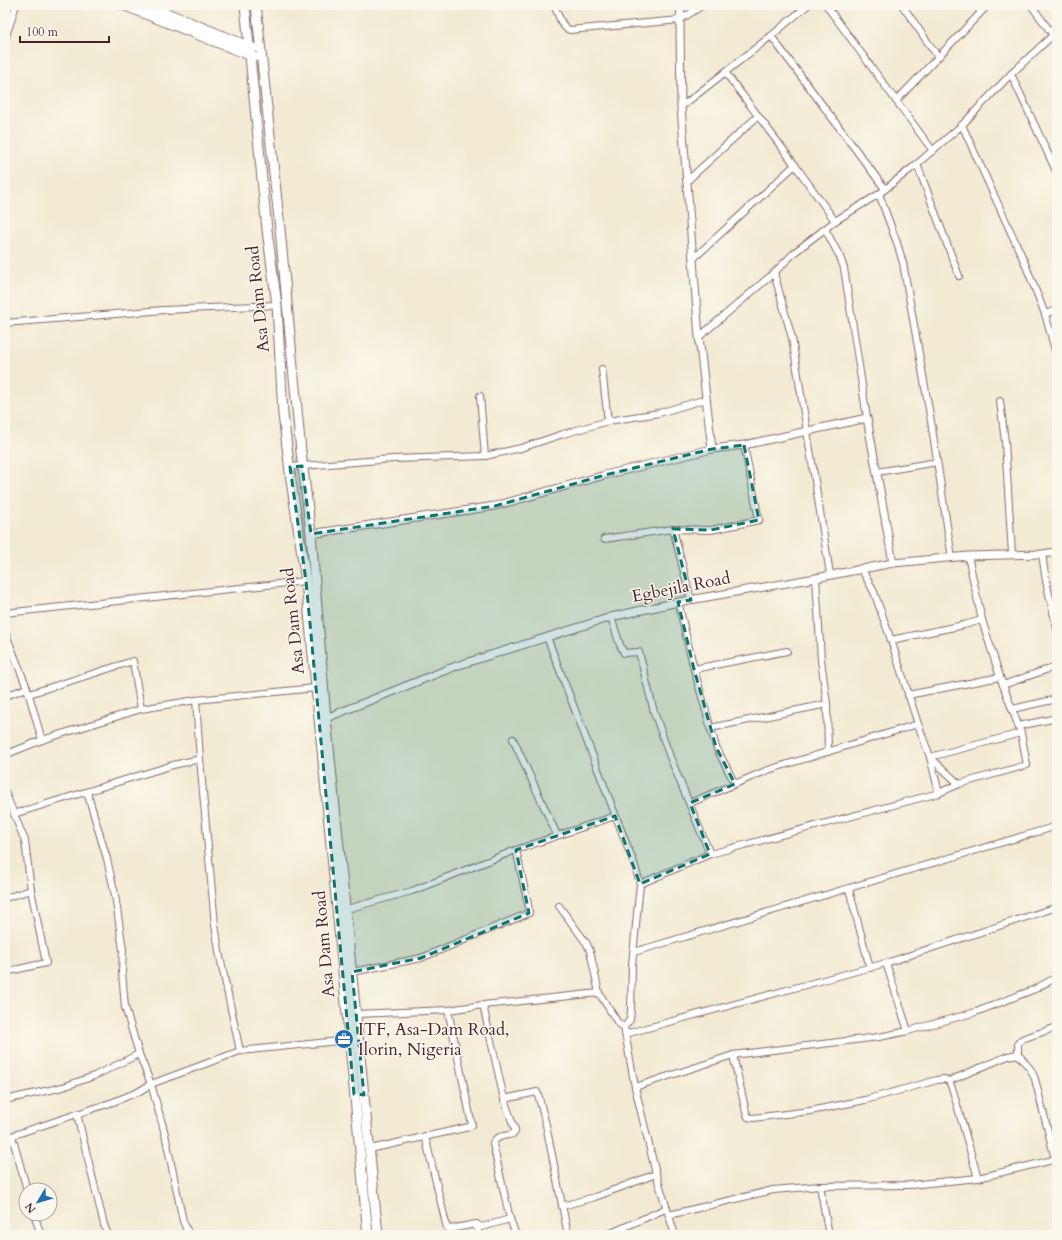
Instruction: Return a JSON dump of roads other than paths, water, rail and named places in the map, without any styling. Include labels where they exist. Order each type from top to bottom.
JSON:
[{"type":"main road","points":[[123,5],[236,50],[250,51],[261,54]]},
{"type":"main road","points":[[147,5],[231,39],[250,51]]},
{"type":"main road","name":"Asa Dam Road","points":[[245,5],[267,230],[277,305],[283,414],[306,581],[368,1235]]},
{"type":"main road","name":"Asa Dam Road","points":[[256,5],[280,229],[302,466],[311,534],[326,718],[357,1014],[378,1235]]},
{"type":"main road","points":[[231,39],[239,35],[247,24]]},
{"type":"main road","points":[[236,50],[245,60],[251,72]]},
{"type":"main road","points":[[354,1094],[364,1095]]},
{"type":"street","points":[[5,39],[16,5]]},
{"type":"street","points":[[554,5],[563,25],[566,29],[570,30],[680,20],[702,5]]},
{"type":"street","points":[[681,5],[682,107],[699,337],[712,449]]},
{"type":"street","points":[[682,107],[808,5]]},
{"type":"street","points":[[826,5],[932,151]]},
{"type":"street","points":[[902,5],[938,57]]},
{"type":"street","points":[[976,5],[981,12]]},
{"type":"street","points":[[896,101],[988,5]]},
{"type":"street","points":[[699,337],[774,273],[795,252],[835,221],[879,194],[917,164],[962,125],[1011,74],[1055,34],[1031,5]]},
{"type":"street","points":[[771,36],[885,189]]},
{"type":"street","points":[[725,72],[835,221]]},
{"type":"street","points":[[1011,74],[1057,173]]},
{"type":"street","points":[[688,181],[758,116]]},
{"type":"street","points":[[962,125],[1024,261],[1045,314],[1057,357]]},
{"type":"street","points":[[917,164],[959,276]]},
{"type":"street","points":[[693,260],[795,165]]},
{"type":"street","points":[[879,194],[903,263],[952,558]]},
{"type":"street","points":[[825,229],[840,257],[844,268],[867,418],[893,562]]},
{"type":"street","points":[[774,273],[792,338],[830,574]]},
{"type":"street","points":[[5,323],[164,310],[277,305]]},
{"type":"street","points":[[1045,314],[1057,310]]},
{"type":"street","points":[[602,369],[608,421]]},
{"type":"street","points":[[480,396],[485,456]]},
{"type":"street","points":[[290,467],[393,459],[485,456],[521,448],[608,421],[659,413],[706,399]]},
{"type":"street","points":[[1000,401],[1005,442],[1012,554]]},
{"type":"street","points":[[311,534],[494,506],[605,475],[712,449],[744,445],[867,418]]},
{"type":"street","points":[[604,539],[673,529],[712,530],[759,520],[744,445]]},
{"type":"street","points":[[876,472],[937,462]]},
{"type":"street","points":[[673,529],[691,600]]},
{"type":"street","name":"Egbejila Road","points":[[326,718],[456,666],[611,617],[678,602],[816,578],[893,562],[968,556],[1042,554],[1057,552]]},
{"type":"street","points":[[1042,554],[1046,581],[1057,629]]},
{"type":"street","points":[[640,884],[710,854],[939,793],[959,784],[1027,764],[1020,729],[1000,677],[982,620],[968,556]]},
{"type":"street","points":[[861,568],[874,592],[891,640],[908,695],[930,757],[939,793]]},
{"type":"street","points":[[816,578],[821,660],[827,704],[828,752]]},
{"type":"street","points":[[5,613],[306,581]]},
{"type":"street","points":[[678,602],[694,669],[716,748],[735,784]]},
{"type":"street","points":[[611,617],[620,646],[624,653],[639,652],[654,712],[670,758],[710,854]]},
{"type":"street","points":[[891,640],[982,620]]},
{"type":"street","points":[[5,632],[28,691],[42,740]]},
{"type":"street","points":[[548,637],[635,866],[640,884],[632,965],[632,1010],[630,1020],[624,1031]]},
{"type":"street","points":[[694,669],[787,650]]},
{"type":"street","points":[[5,696],[28,691],[133,661],[141,709]]},
{"type":"street","points":[[1003,685],[1057,666]]},
{"type":"street","points":[[908,695],[1000,677]]},
{"type":"street","points":[[5,755],[42,740],[141,709],[196,700],[315,688]]},
{"type":"street","points":[[1012,709],[1057,698]]},
{"type":"street","points":[[196,700],[207,846],[220,957],[240,1051]]},
{"type":"street","points":[[710,728],[827,704]]},
{"type":"street","points":[[930,757],[1057,718]]},
{"type":"street","points":[[690,803],[768,770],[918,724]]},
{"type":"street","points":[[513,739],[557,835]]},
{"type":"street","points":[[930,757],[959,784]]},
{"type":"street","points":[[5,812],[13,812],[86,792],[173,765],[200,759]]},
{"type":"street","points":[[5,792],[25,841],[31,890],[46,963],[5,972]]},
{"type":"street","points":[[86,792],[107,859],[115,895],[123,950],[122,972],[125,1007],[139,1054],[151,1084],[165,1134],[183,1221],[189,1235]]},
{"type":"street","points":[[346,908],[412,891],[516,850],[615,816]]},
{"type":"street","points":[[634,952],[1057,826]]},
{"type":"street","points":[[352,972],[421,958],[529,913],[516,850]]},
{"type":"street","points":[[849,889],[870,968]]},
{"type":"street","points":[[5,898],[31,890]]},
{"type":"street","points":[[559,906],[587,944],[590,951],[599,992],[624,1031],[656,1174],[675,1235]]},
{"type":"street","points":[[624,1031],[870,968],[1057,907]]},
{"type":"street","points":[[886,963],[908,1031]]},
{"type":"street","points":[[636,1087],[733,1055],[879,1038],[908,1031],[976,1012],[1035,989],[1057,977]]},
{"type":"street","points":[[357,1014],[448,1010],[599,992]]},
{"type":"street","points":[[483,1005],[504,1099],[515,1132],[513,1134],[495,1139],[493,1144],[510,1219],[516,1235]]},
{"type":"street","points":[[370,1149],[469,1127],[472,1125],[448,1010]]},
{"type":"street","points":[[669,1214],[773,1190],[820,1186],[910,1185],[978,1178],[1056,1159],[1035,1079],[1031,1070],[1018,1054],[1018,1043],[1022,1039],[1057,1026]]},
{"type":"street","points":[[5,1138],[112,1102],[138,1092],[151,1084],[240,1051],[349,1040]]},
{"type":"street","points":[[5,1100],[63,1087],[94,1076],[139,1054]]},
{"type":"street","points":[[733,1055],[746,1112],[750,1118],[810,1111],[865,1100],[937,1080],[944,1079],[949,1081],[1008,1056],[1018,1054]]},
{"type":"street","points":[[949,1081],[978,1178]]},
{"type":"street","points":[[504,1099],[537,1092],[538,1094],[546,1125],[568,1235]]},
{"type":"street","points":[[77,1114],[104,1225],[108,1235]]},
{"type":"street","points":[[12,1136],[26,1182]]},
{"type":"street","points":[[425,1136],[447,1228],[450,1229],[476,1224],[482,1227],[510,1219]]},
{"type":"street","points":[[562,1206],[595,1197],[656,1174]]},
{"type":"street","points":[[820,1186],[829,1235]]},
{"type":"street","points":[[607,1235],[667,1208]]},
{"type":"street","points":[[37,1222],[41,1235]]},
{"type":"street","points":[[476,1224],[479,1235]]},
{"type":"place","name":"ITF, Asa-Dam Road, Ilorin, Nigeria","points":[[344,1039]]}]
